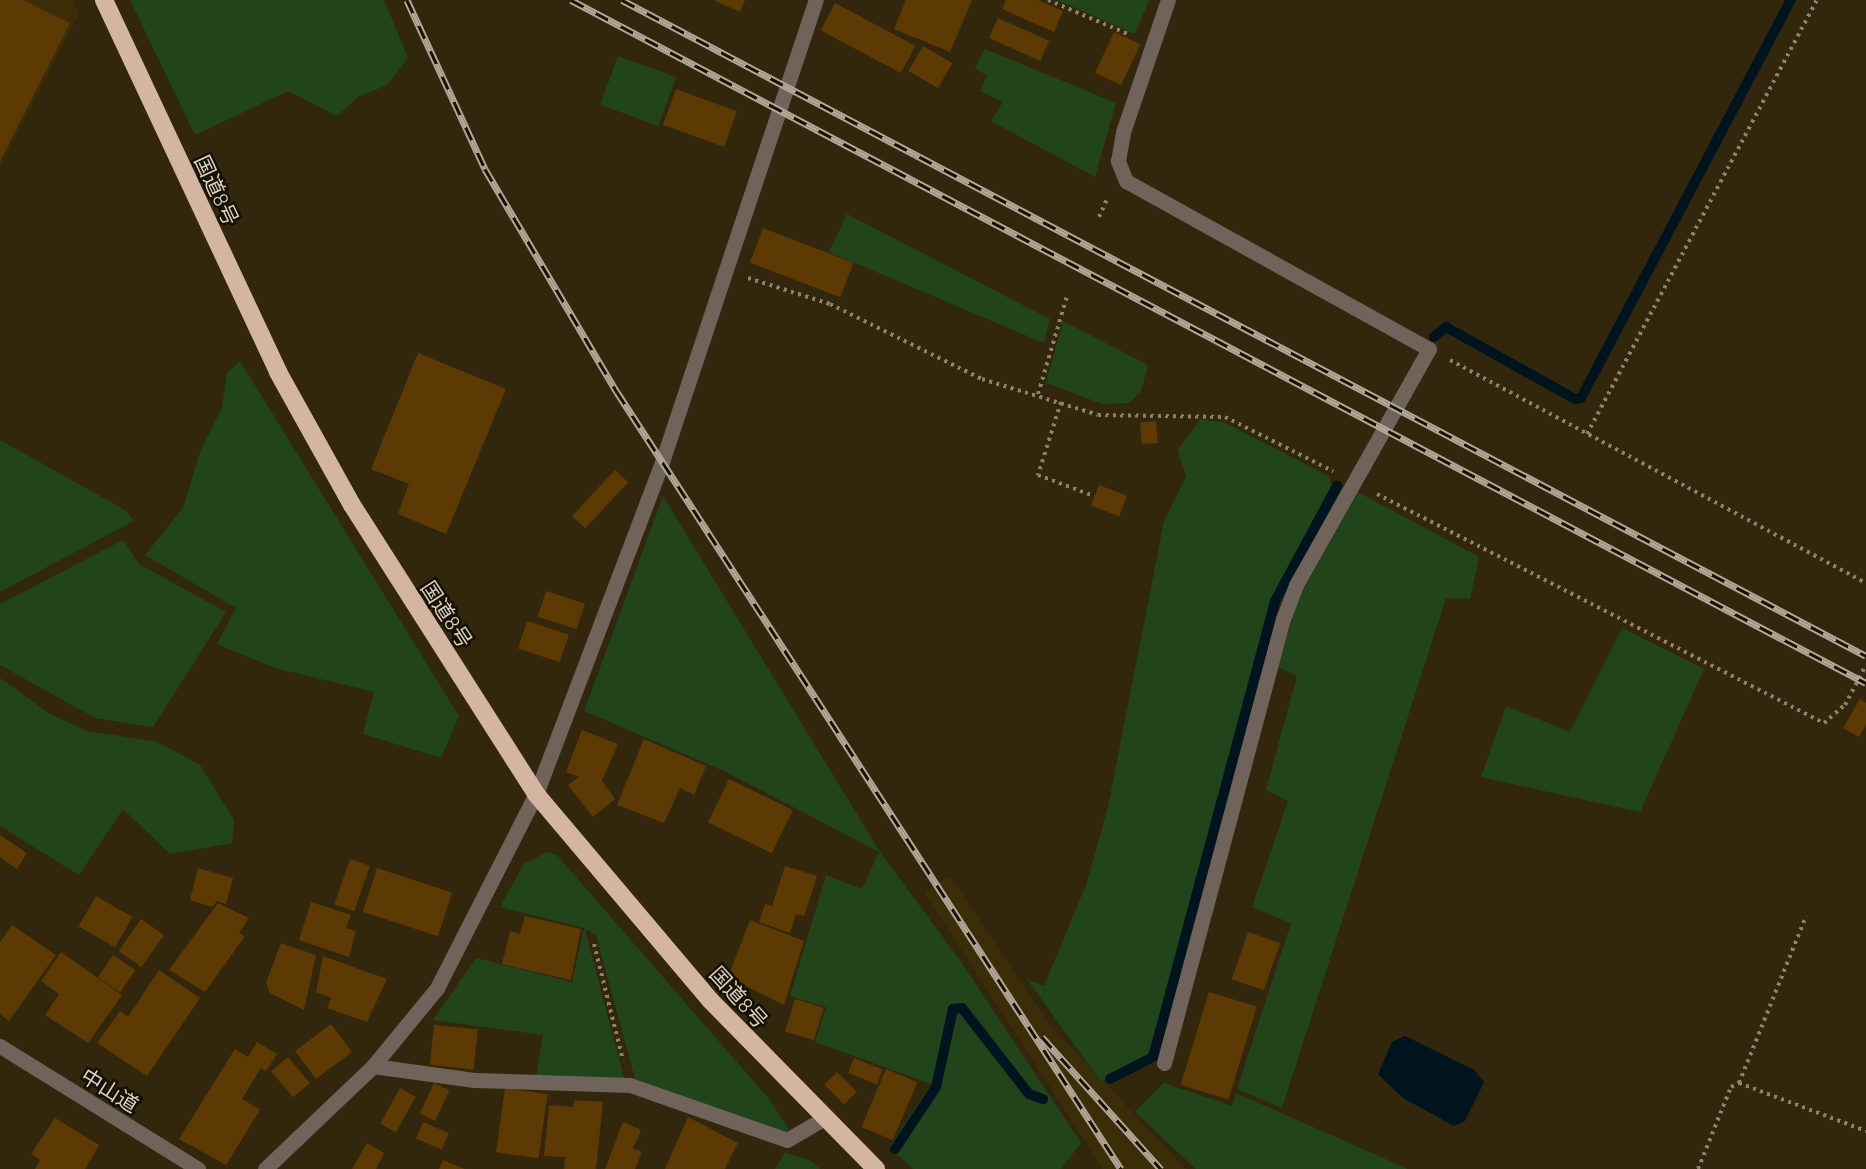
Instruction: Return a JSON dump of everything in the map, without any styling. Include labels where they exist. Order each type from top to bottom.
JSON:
[{"type":"highway","name":"国道8号","points":[[104,0],[278,372],[352,505],[536,794],[710,1000],[823,1119],[876,1169]]},
{"type":"street","points":[[265,1169],[373,1066],[443,979],[536,794],[662,462],[816,0]]},
{"type":"street","points":[[1164,1063],[1283,619],[1354,482],[1429,348],[1126,181],[1118,161],[1123,132],[1168,0]]},
{"type":"street","name":"中山道","points":[[0,1046],[198,1169]]},
{"type":"street","points":[[373,1066],[474,1080],[630,1085],[787,1140],[823,1119]]},
{"type":"path","points":[[1048,0],[1152,45]]},
{"type":"path","points":[[1587,434],[1817,0]]},
{"type":"path","points":[[725,271],[830,304],[982,379],[1038,394],[1098,415],[1225,417],[1824,723],[1845,705],[1866,664]]},
{"type":"path","points":[[1038,394],[1067,296]]},
{"type":"path","points":[[1429,348],[1866,583]]},
{"type":"path","points":[[1060,402],[1038,475],[1094,496]]},
{"type":"path","points":[[1698,1169],[1731,1087],[1739,1083],[1806,916]]},
{"type":"path","points":[[594,944],[630,1085]]},
{"type":"path","points":[[1739,1083],[1866,1131]]},
{"type":"shaded area","points":[[0,0],[73,0],[79,14],[0,168]]},
{"type":"shaded area","points":[[950,876],[1049,1024],[1186,1169],[1103,1169],[924,892]]},
{"type":"green space","points":[[130,0],[384,0],[408,58],[387,85],[358,97],[337,116],[288,91],[195,135]]},
{"type":"green space","points":[[1057,0],[1149,0],[1135,34]]},
{"type":"green space","points":[[985,49],[1116,103],[1095,177],[991,121],[1003,102],[980,91],[987,75],[975,69]]},
{"type":"green space","points":[[618,56],[676,77],[658,126],[600,105]]},
{"type":"green space","points":[[847,214],[1050,319],[1044,343],[829,252]]},
{"type":"green space","points":[[1063,321],[1148,365],[1141,392],[1129,403],[1102,404],[1046,383]]},
{"type":"green space","points":[[240,361],[459,716],[441,758],[363,734],[374,692],[275,668],[217,644],[236,608],[145,555],[183,508],[200,452],[222,407],[227,373]]},
{"type":"green space","points":[[1201,419],[1226,423],[1330,477],[1331,488],[1270,600],[1152,1053],[1101,1082],[1027,979],[1044,986],[1086,885],[1108,807],[1164,521],[1186,476],[1177,450]]},
{"type":"green space","points":[[0,440],[125,510],[134,521],[0,592]]},
{"type":"green space","points":[[1358,492],[1479,557],[1470,599],[1446,598],[1282,1108],[1237,1089],[1291,923],[1252,907],[1288,801],[1266,790],[1297,676],[1278,667],[1298,600]]},
{"type":"green space","points":[[663,496],[880,852],[962,963],[1081,1143],[1061,1169],[913,1169],[889,1147],[931,1084],[815,1042],[826,1007],[790,996],[826,875],[862,889],[879,852],[726,772],[584,711]]},
{"type":"green space","points":[[123,540],[139,564],[226,612],[153,727],[95,718],[0,665],[0,604]]},
{"type":"green space","points":[[1622,628],[1704,669],[1640,812],[1481,777],[1506,706],[1570,732]]},
{"type":"green space","points":[[0,678],[50,714],[87,731],[158,742],[200,765],[234,820],[232,843],[170,854],[123,809],[79,875],[0,826]]},
{"type":"green space","points":[[547,852],[557,855],[769,1099],[789,1129],[785,1133],[635,1079],[596,935],[585,929],[624,1078],[536,1078],[543,1035],[433,1020],[476,958],[572,982],[584,928],[500,907],[524,864]]},
{"type":"green space","points":[[1164,1083],[1232,1106],[1236,1093],[1408,1169],[1196,1169],[1135,1112]]},
{"type":"green space","points":[[785,1152],[811,1161],[820,1169],[775,1169]]},
{"type":"water","points":[[1405,1036],[1474,1070],[1484,1082],[1465,1121],[1454,1126],[1403,1098],[1378,1074],[1392,1042]]},
{"type":"building","points":[[0,0],[23,0],[70,23],[0,161]]},
{"type":"building","points":[[713,0],[745,0],[740,12]]},
{"type":"building","points":[[906,0],[972,0],[950,52],[894,29]]},
{"type":"building","points":[[1006,0],[1038,0],[1063,11],[1054,32],[1002,9]]},
{"type":"building","points":[[835,3],[915,46],[901,73],[820,30]]},
{"type":"building","points":[[998,18],[1049,41],[1040,61],[989,38]]},
{"type":"building","points":[[1114,32],[1140,44],[1121,85],[1095,73]]},
{"type":"building","points":[[923,46],[952,63],[938,88],[908,71]]},
{"type":"building","points":[[676,89],[737,111],[724,147],[663,125]]},
{"type":"building","points":[[763,228],[854,263],[840,297],[750,263]]},
{"type":"building","points":[[418,353],[506,389],[446,534],[398,514],[409,484],[371,469]]},
{"type":"building","points":[[1156,421],[1158,443],[1142,444],[1140,422]]},
{"type":"building","points":[[615,470],[628,482],[585,528],[572,516]]},
{"type":"building","points":[[1099,485],[1127,496],[1119,516],[1091,506]]},
{"type":"building","points":[[546,591],[585,604],[577,629],[538,617]]},
{"type":"building","points":[[527,621],[569,635],[560,662],[518,649]]},
{"type":"building","points":[[1860,699],[1866,703],[1866,725],[1859,737],[1843,728]]},
{"type":"building","points":[[582,730],[618,744],[602,781],[615,799],[593,817],[568,785],[579,777],[566,772]]},
{"type":"building","points":[[644,739],[706,766],[694,795],[680,788],[664,823],[617,805]]},
{"type":"building","points":[[729,779],[793,810],[772,853],[708,822]]},
{"type":"building","points":[[0,835],[27,853],[17,869],[0,857]]},
{"type":"building","points":[[350,859],[370,866],[354,911],[334,904]]},
{"type":"building","points":[[785,866],[817,876],[804,916],[796,914],[790,933],[759,922],[765,904],[772,906]]},
{"type":"building","points":[[198,868],[233,878],[226,904],[217,901],[212,907],[190,900]]},
{"type":"building","points":[[377,868],[452,892],[438,936],[363,912]]},
{"type":"building","points":[[96,896],[132,917],[115,947],[78,926]]},
{"type":"building","points":[[311,902],[351,915],[346,928],[356,931],[349,957],[299,940]]},
{"type":"building","points":[[218,903],[249,918],[239,933],[245,936],[205,992],[169,970]]},
{"type":"building","points":[[525,916],[581,929],[571,980],[502,964],[510,931],[520,934]]},
{"type":"building","points":[[141,919],[164,935],[142,967],[119,951]]},
{"type":"building","points":[[750,920],[804,941],[784,1005],[728,977]]},
{"type":"building","points":[[12,925],[56,955],[9,1021],[0,1014],[0,942]]},
{"type":"building","points":[[1248,932],[1280,943],[1264,990],[1232,979]]},
{"type":"building","points":[[281,943],[316,955],[304,1010],[270,993],[266,983]]},
{"type":"building","points":[[61,952],[122,995],[88,1043],[45,1015],[59,994],[41,981]]},
{"type":"building","points":[[113,955],[135,970],[120,992],[98,977]]},
{"type":"building","points":[[323,956],[387,979],[367,1022],[327,1008],[331,998],[316,992]]},
{"type":"building","points":[[159,970],[200,998],[147,1076],[97,1043],[120,1011],[128,1017]]},
{"type":"building","points":[[1209,992],[1257,1007],[1228,1099],[1181,1085]]},
{"type":"building","points":[[795,999],[824,1008],[814,1040],[785,1032]]},
{"type":"building","points":[[331,1024],[352,1052],[316,1079],[295,1051]]},
{"type":"building","points":[[434,1025],[478,1030],[474,1069],[430,1065]]},
{"type":"building","points":[[257,1042],[277,1054],[266,1071],[261,1068],[242,1099],[260,1110],[226,1165],[179,1139],[235,1049],[248,1057]]},
{"type":"building","points":[[288,1057],[310,1083],[293,1097],[271,1071]]},
{"type":"building","points":[[854,1058],[883,1070],[877,1084],[848,1073]]},
{"type":"building","points":[[886,1069],[917,1082],[893,1140],[861,1127]]},
{"type":"building","points":[[837,1072],[857,1092],[844,1105],[824,1085]]},
{"type":"building","points":[[434,1083],[449,1090],[435,1121],[420,1114]]},
{"type":"building","points":[[400,1088],[416,1097],[396,1133],[380,1124]]},
{"type":"building","points":[[505,1088],[548,1094],[539,1158],[496,1152]]},
{"type":"building","points":[[575,1100],[603,1102],[596,1169],[564,1169],[565,1157],[544,1156],[549,1105],[573,1107]]},
{"type":"building","points":[[688,1117],[738,1143],[725,1169],[665,1169]]},
{"type":"building","points":[[55,1118],[99,1145],[85,1169],[35,1169],[40,1160],[31,1154]]},
{"type":"building","points":[[423,1122],[449,1133],[442,1150],[416,1139]]},
{"type":"building","points":[[623,1122],[641,1130],[633,1148],[642,1152],[635,1169],[605,1169]]},
{"type":"building","points":[[367,1143],[384,1153],[376,1169],[352,1169]]},
{"type":"building","points":[[443,1160],[465,1169],[439,1169]]},
{"type":"waterway","points":[[1434,337],[1446,327],[1575,399],[1581,398],[1791,0]]},
{"type":"waterway","points":[[1110,1079],[1153,1057],[1275,601],[1337,486]]},
{"type":"waterway","points":[[895,1149],[936,1087],[953,1009],[962,1008],[1029,1094],[1043,1099]]},
{"type":"railway","points":[[407,0],[485,169],[617,392],[1121,1169]]},
{"type":"railway","points":[[571,0],[1866,683]]},
{"type":"railway","points":[[622,0],[1866,656]]},
{"type":"railway","points":[[1042,1037],[1161,1169]]}]
